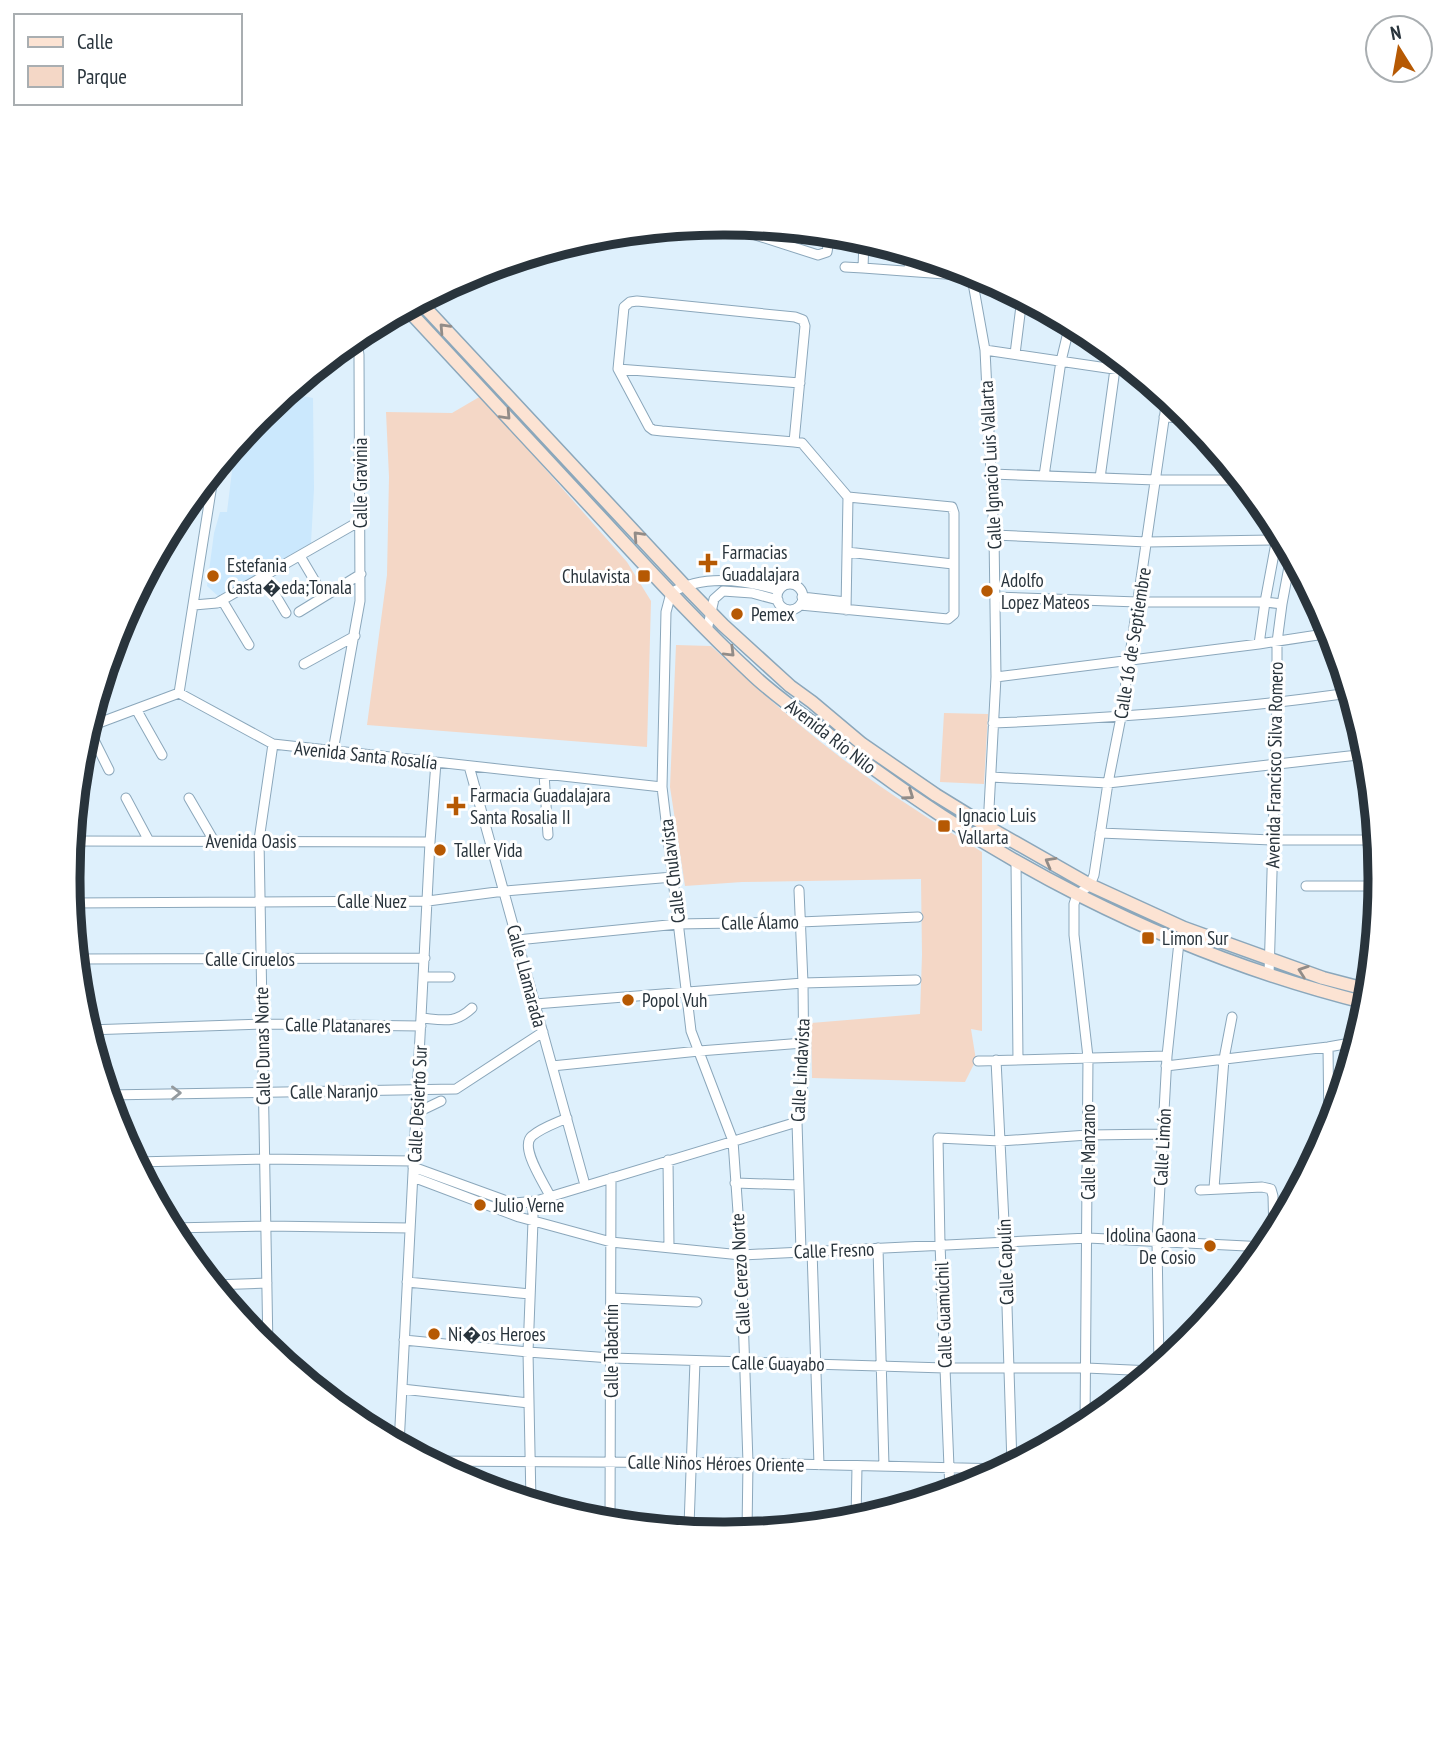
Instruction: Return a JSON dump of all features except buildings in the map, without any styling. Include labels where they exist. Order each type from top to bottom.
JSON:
[{"type":"main road","name":"Avenida Río Nilo","points":[[426,309],[712,613],[790,686],[862,744],[936,795],[1090,885],[1184,928],[1269,960],[1358,987]]},
{"type":"main road","name":"Avenida Río Nilo","points":[[413,316],[671,593],[754,676],[853,755],[925,806],[1016,862],[1077,895],[1179,942],[1269,975],[1356,1000]]},
{"type":"main road","points":[[853,755],[862,744]]},
{"type":"street","points":[[761,237],[818,255],[827,253],[828,244]]},
{"type":"street","points":[[863,268],[864,251]]},
{"type":"street","points":[[909,263],[909,271]]},
{"type":"street","points":[[845,267],[932,270]]},
{"type":"street","name":"Calle Ignacio Luis Vallarta","points":[[974,286],[985,349],[994,535],[996,677],[988,827]]},
{"type":"street","points":[[794,442],[805,326],[803,320],[795,317],[637,302],[630,302],[624,307],[618,369],[647,424],[653,430],[802,443],[848,497],[846,606]]},
{"type":"street","points":[[1015,354],[1021,308]]},
{"type":"street","points":[[1044,476],[1067,335]]},
{"type":"street","name":"Calle Gravinia","points":[[333,751],[360,601],[358,349]]},
{"type":"street","points":[[985,349],[1115,369],[1100,478]]},
{"type":"street","points":[[618,369],[800,383]]},
{"type":"street","name":"Calle 16 de Septiembre","points":[[1090,885],[1094,875],[1121,717],[1165,411]]},
{"type":"street","points":[[1164,417],[1172,417]]},
{"type":"street","points":[[992,474],[1229,480]]},
{"type":"street","points":[[99,723],[179,693],[211,489]]},
{"type":"street","points":[[801,601],[948,619],[955,611],[952,507],[848,497]]},
{"type":"street","points":[[194,605],[222,600],[360,521]]},
{"type":"street","points":[[994,535],[1147,542],[1270,538]]},
{"type":"street","name":"Avenida Francisco Silva Romero","points":[[1259,644],[1277,551]]},
{"type":"street","points":[[847,552],[953,564]]},
{"type":"street","points":[[300,556],[316,583]]},
{"type":"street","name":"Avenida Francisco Silva Romero","points":[[1269,975],[1277,642],[1288,570]]},
{"type":"street","points":[[299,612],[361,574]]},
{"type":"street","points":[[264,576],[286,613]]},
{"type":"street","points":[[704,582],[713,585],[717,596]]},
{"type":"street","points":[[671,593],[685,586],[704,582],[745,583],[778,595]]},
{"type":"street","points":[[786,584],[794,584],[799,588],[801,601],[793,610],[787,610],[780,605],[778,595],[786,584]]},
{"type":"street","points":[[708,629],[713,603],[723,591],[778,595]]},
{"type":"street","name":"Calle Chulavista","points":[[671,593],[666,612],[662,787],[691,1031],[733,1141]]},
{"type":"street","points":[[995,597],[1282,604]]},
{"type":"street","points":[[222,600],[248,645]]},
{"type":"street","points":[[996,677],[1320,635]]},
{"type":"street","points":[[304,664],[355,636]]},
{"type":"street","name":"Avenida Santa Rosalía","points":[[179,693],[272,744],[662,787]]},
{"type":"street","points":[[993,723],[1121,717],[1277,703],[1340,694]]},
{"type":"street","points":[[136,709],[162,755]]},
{"type":"street","points":[[95,743],[108,770]]},
{"type":"street","name":"Calle Dunas Norte","points":[[265,1330],[267,1283],[259,840],[272,744]]},
{"type":"street","points":[[990,777],[1108,783],[1355,755]]},
{"type":"street","name":"Calle Desierto Sur","points":[[400,1435],[436,762]]},
{"type":"street","name":"Calle Llamarada","points":[[469,766],[585,1185]]},
{"type":"street","points":[[544,774],[548,835]]},
{"type":"street","points":[[189,798],[214,841]]},
{"type":"street","points":[[126,799],[149,841]]},
{"type":"street","points":[[1100,833],[1272,840],[1366,840]]},
{"type":"street","name":"Avenida Oasis","points":[[82,841],[430,842]]},
{"type":"street","points":[[1016,862],[1018,1060]]},
{"type":"street","name":"Calle Nuez","points":[[81,903],[428,901],[504,891],[673,877]]},
{"type":"street","points":[[1077,895],[1090,885]]},
{"type":"street","points":[[1306,886],[1368,886]]},
{"type":"street","name":"Calle Lindavista","points":[[799,890],[804,1078],[797,1122],[799,1185],[815,1363],[819,1465]]},
{"type":"street","name":"Calle Manzano","points":[[1077,895],[1073,904],[1074,935],[1088,1057],[1085,1412]]},
{"type":"street","name":"Calle Álamo","points":[[517,940],[678,923],[918,917]]},
{"type":"street","name":"Calle Limón","points":[[1158,1354],[1157,1241],[1167,1061],[1179,942],[1184,928]]},
{"type":"street","name":"Calle Ciruelos","points":[[86,959],[425,958]]},
{"type":"street","points":[[424,977],[450,977]]},
{"type":"street","points":[[535,1004],[803,983],[916,980]]},
{"type":"street","name":"Calle Platanares","points":[[98,1030],[421,1022],[462,1017],[472,1008]]},
{"type":"street","points":[[1214,1188],[1224,1059],[1232,1017]]},
{"type":"street","name":"Calle Naranjo","points":[[118,1095],[456,1089],[543,1032]]},
{"type":"street","points":[[552,1066],[803,1043]]},
{"type":"street","points":[[978,1061],[1088,1057],[1167,1061],[1224,1059],[1347,1044]]},
{"type":"street","points":[[1328,1047],[1329,1098]]},
{"type":"street","name":"Calle Capulín","points":[[996,1060],[1012,1455]]},
{"type":"street","points":[[416,1113],[441,1101]]},
{"type":"street","points":[[550,1196],[528,1152],[527,1143],[533,1135],[567,1118]]},
{"type":"street","points":[[146,1161],[264,1159],[413,1168],[504,1200],[523,1202],[536,1201],[797,1122]]},
{"type":"street","points":[[1000,1141],[1088,1135],[1163,1134]]},
{"type":"street","name":"Calle Guamúchil","points":[[950,1481],[938,1138],[1000,1141]]},
{"type":"street","name":"Calle Cerezo Norte","points":[[733,1141],[741,1255],[748,1463],[747,1521]]},
{"type":"street","points":[[668,1160],[669,1247]]},
{"type":"street","name":"Calle Fresno","points":[[413,1168],[533,1221],[611,1242],[741,1255],[1088,1238],[1252,1246]]},
{"type":"street","name":"Calle Tabachín","points":[[610,1512],[611,1178]]},
{"type":"street","points":[[736,1183],[799,1185]]},
{"type":"street","points":[[1200,1190],[1262,1187],[1271,1189],[1273,1213]]},
{"type":"street","points":[[531,1492],[528,1352],[533,1210],[536,1201]]},
{"type":"street","points":[[183,1228],[410,1228]]},
{"type":"street","points":[[878,1248],[884,1466]]},
{"type":"street","points":[[407,1282],[530,1294]]},
{"type":"street","points":[[224,1285],[267,1283]]},
{"type":"street","points":[[611,1298],[697,1302]]},
{"type":"street","name":"Calle Guayabo","points":[[404,1340],[611,1358],[946,1368],[1139,1370]]},
{"type":"street","points":[[689,1521],[695,1361]]},
{"type":"street","points":[[402,1389],[529,1403]]},
{"type":"street","name":"Calle Niños Héroes Oriente","points":[[450,1461],[691,1462],[982,1469]]},
{"type":"street","points":[[856,1509],[857,1466]]},
{"type":"shaded area","points":[[300,395],[313,398],[314,489],[311,543],[218,596],[207,586],[214,533],[220,512],[227,512],[233,463]]},
{"type":"green space","points":[[481,396],[627,562],[651,601],[647,747],[367,725],[387,575],[389,477],[386,412],[452,413]]},
{"type":"green space","points":[[676,645],[711,646],[774,703],[840,757],[892,795],[982,852],[982,1031],[971,1029],[976,1060],[965,1082],[812,1078],[811,1023],[920,1014],[921,879],[742,882],[685,886],[670,787]]},
{"type":"green space","points":[[944,713],[988,714],[984,784],[940,782]]},
{"type":"place","name":"Farmacias Guadalajara","points":[[708,563]]},
{"type":"place","name":"Estefania Casta�eda;Tonala","points":[[213,576]]},
{"type":"place","name":"Chulavista","points":[[644,576]]},
{"type":"place","name":"Adolfo Lopez Mateos","points":[[987,591]]},
{"type":"place","name":"Pemex","points":[[737,614]]},
{"type":"place","name":"Farmacia Guadalajara Santa Rosalia II","points":[[456,806]]},
{"type":"place","name":"Ignacio Luis Vallarta","points":[[944,826]]},
{"type":"place","name":"Taller Vida","points":[[440,850]]},
{"type":"place","name":"Limon Sur","points":[[1148,938]]},
{"type":"place","name":"Popol Vuh","points":[[628,1000]]},
{"type":"place","name":"Julio Verne","points":[[480,1205]]},
{"type":"place","name":"Idolina Gaona De Cosio","points":[[1210,1246]]},
{"type":"place","name":"Ni�os Heroes","points":[[434,1334]]}]
